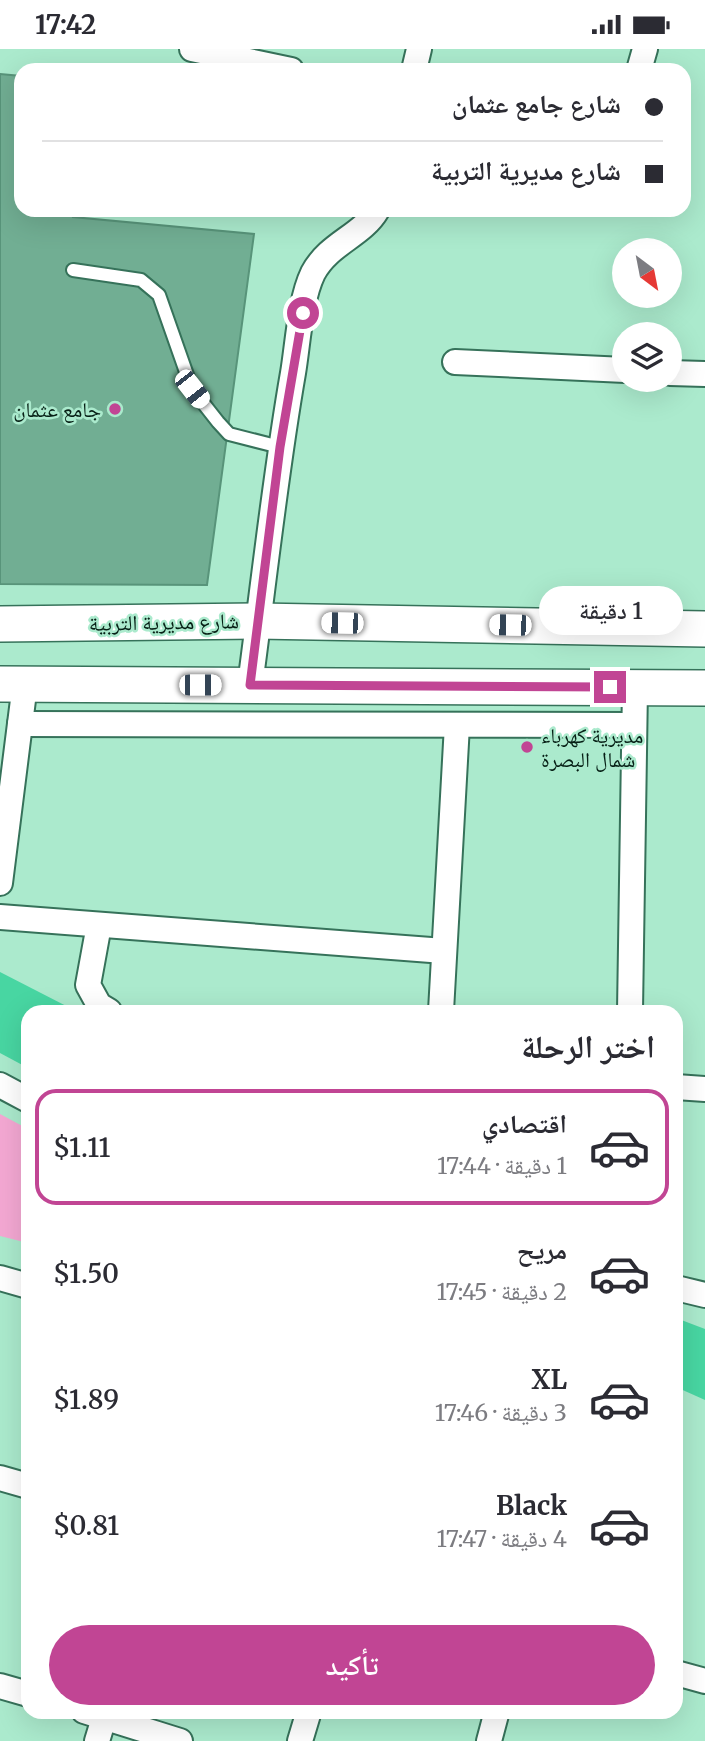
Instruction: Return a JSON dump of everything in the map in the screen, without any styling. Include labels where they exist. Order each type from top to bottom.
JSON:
[{"type":"main road","name":"شارع مديرية التربية","points":[[0,624],[258,621],[705,629]]},
{"type":"main road","points":[[12,684],[705,688]]},
{"type":"street","points":[[192,49],[258,63]]},
{"type":"street","points":[[250,685],[280,447],[307,286],[325,257],[371,217]]},
{"type":"street","points":[[455,362],[612,369]]},
{"type":"street","points":[[682,373],[705,374]]},
{"type":"street","points":[[0,883],[20,724],[12,684]]},
{"type":"street","points":[[631,1005],[635,687]]},
{"type":"street","points":[[20,724],[634,725]]},
{"type":"street","points":[[441,1005],[457,725]]},
{"type":"street","points":[[0,917],[444,951]]},
{"type":"street","points":[[99,925],[88,985],[99,1005]]},
{"type":"street","points":[[0,1085],[21,1096]]},
{"type":"street","points":[[683,1087],[705,1089]]},
{"type":"street","points":[[0,1278],[21,1284]]},
{"type":"street","points":[[683,1290],[705,1295]]},
{"type":"street","points":[[0,1478],[21,1484]]},
{"type":"street","points":[[683,1675],[705,1681]]},
{"type":"street","points":[[0,1686],[21,1692]]},
{"type":"street","points":[[300,1741],[307,1719]]},
{"type":"street","points":[[489,1741],[495,1719]]},
{"type":"street","points":[[95,1723],[180,1741]]},
{"type":"lane","points":[[73,270],[141,280],[159,295],[192,389],[209,411],[229,434],[280,447]]},
{"type":"shaded area","points":[[0,972],[64,1005],[21,1005],[21,1064],[0,1053]]},
{"type":"shaded area","points":[[0,1114],[21,1125],[21,1241],[0,1236]]},
{"type":"shaded area","points":[[683,1321],[705,1329],[705,1400],[683,1390]]},
{"type":"building","name":"جامع عثمان","points":[[0,74],[14,75],[14,217],[73,217],[254,234],[207,585],[0,584]]},
{"type":"place","name":"جامع عثمان","points":[[115,409]]},
{"type":"place","name":"مديرية كهرباء شمال البصرة","points":[[527,747]]},
{"type":"route","points":[[303,313],[280,447],[250,685],[610,687]]}]
